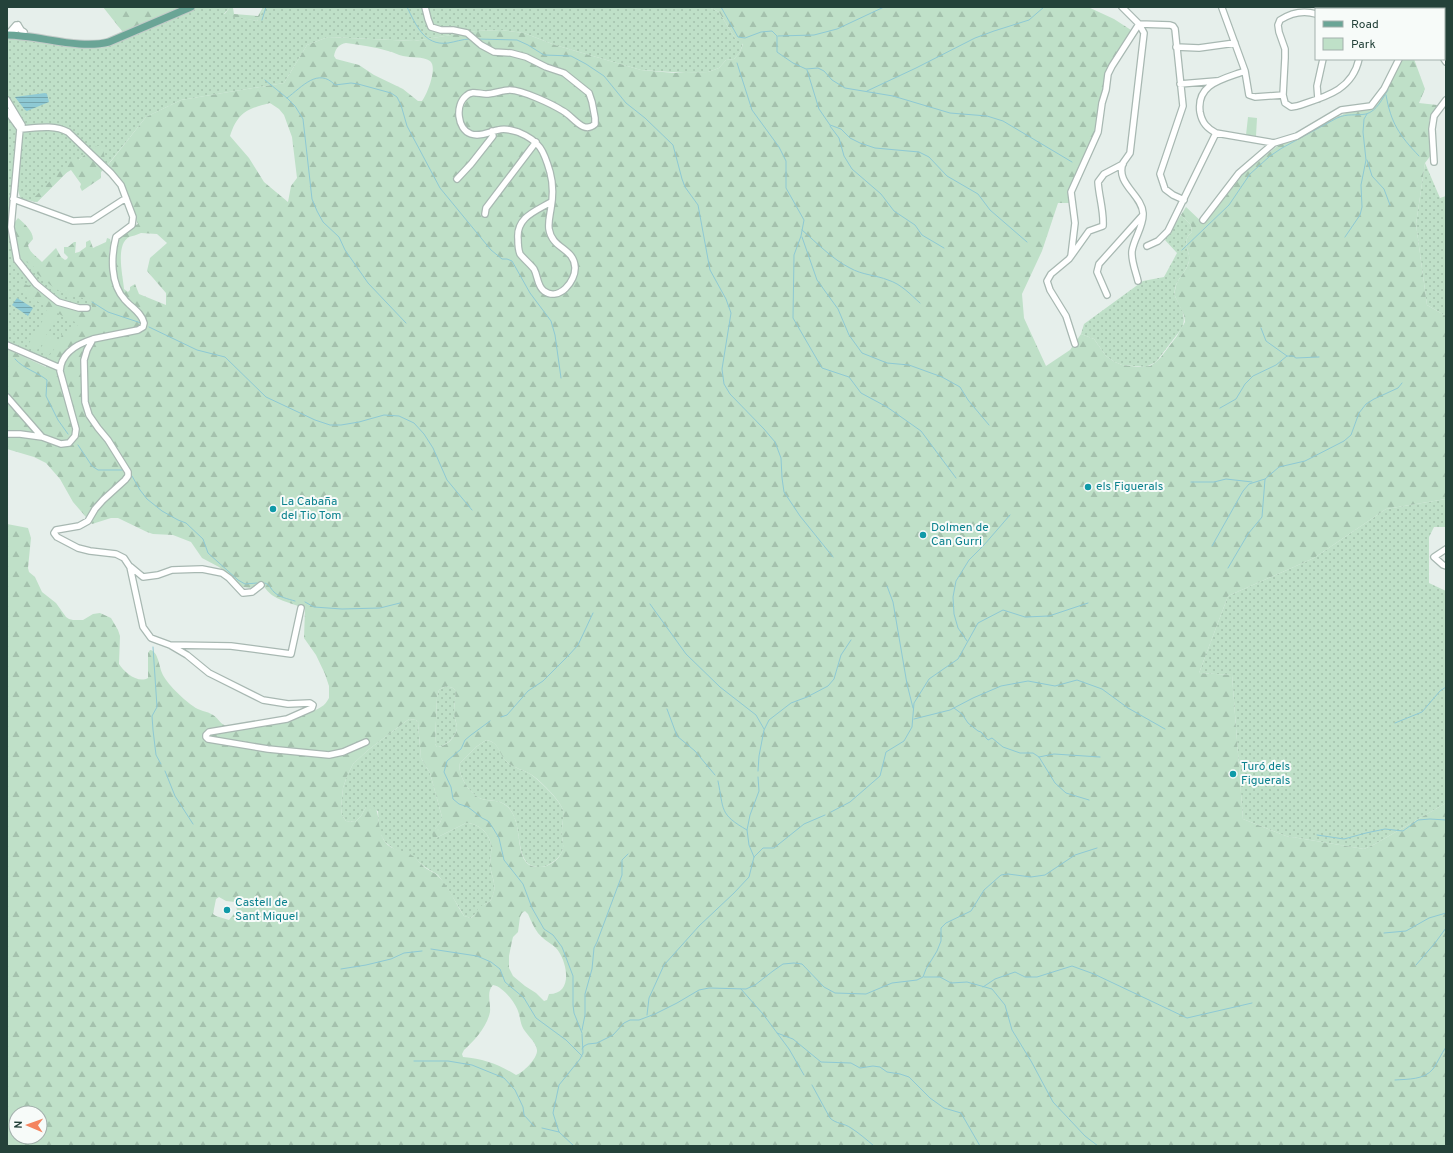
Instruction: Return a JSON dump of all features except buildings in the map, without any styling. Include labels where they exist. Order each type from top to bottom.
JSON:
[{"type":"main road","points":[[12,32],[28,36],[97,44],[109,42],[191,7]]},
{"type":"main road","points":[[12,32],[24,32],[79,43]]},
{"type":"street","points":[[425,7],[431,27],[441,30],[453,30],[467,34],[481,45],[494,52],[512,53],[526,57],[546,67],[564,73],[589,93],[592,102],[595,124],[592,127],[587,128],[581,126],[571,116],[563,111],[523,92],[510,90],[487,94],[474,92],[463,98],[459,107],[459,116],[463,127],[469,133],[473,135],[482,135],[492,131],[508,129],[530,137],[541,149],[551,175],[552,202],[549,220],[550,233],[556,244],[574,259],[574,276],[565,290],[560,293],[546,292],[542,290],[534,269],[521,255],[517,232],[521,222],[526,217],[532,212],[552,202]]},
{"type":"street","points":[[1075,344],[1066,316],[1047,284],[1051,274],[1066,262],[1089,231],[1103,226],[1104,214],[1098,190],[1098,182],[1104,174],[1123,164],[1130,153],[1144,33],[1139,24],[1122,7]]},
{"type":"street","points":[[1222,7],[1245,71],[1249,95],[1254,97],[1283,95]]},
{"type":"street","points":[[1315,14],[1299,12],[1288,15],[1280,20],[1278,25],[1285,50],[1283,95],[1285,103],[1291,107],[1297,106],[1330,94],[1350,80],[1356,69],[1358,60]]},
{"type":"street","points":[[1139,24],[1173,26],[1175,29],[1183,106],[1160,174],[1165,190],[1184,200]]},
{"type":"street","points":[[1071,256],[1075,222],[1071,192],[1098,132],[1108,74],[1139,24]]},
{"type":"street","points":[[1176,47],[1199,48],[1235,43]]},
{"type":"street","points":[[1318,99],[1318,80],[1323,60]]},
{"type":"street","points":[[1203,220],[1239,174],[1274,143],[1297,136],[1341,110],[1371,106],[1384,89],[1399,60]]},
{"type":"street","points":[[1180,84],[1216,81],[1245,71]]},
{"type":"street","points":[[1216,81],[1202,92],[1199,106],[1201,117],[1208,129],[1216,133],[1274,143]]},
{"type":"street","points":[[7,100],[22,125],[20,129],[11,227],[18,260],[36,284],[58,302],[79,308],[87,308]]},
{"type":"street","points":[[1434,162],[1432,130],[1434,116],[1446,100]]},
{"type":"street","points":[[7,111],[20,129]]},
{"type":"street","points":[[7,434],[42,437],[61,444],[69,443],[75,436],[76,429],[60,364],[70,351],[83,342],[138,330],[143,327],[144,323],[140,314],[123,298],[116,287],[113,250],[116,237],[132,225],[133,222],[133,216],[121,185],[111,173],[68,132],[61,128],[20,129]]},
{"type":"street","points":[[457,179],[493,136],[492,131]]},
{"type":"street","points":[[1147,246],[1158,241],[1168,231],[1216,133]]},
{"type":"street","points":[[485,214],[486,208],[536,142]]},
{"type":"street","points":[[1123,164],[1125,182],[1142,205],[1144,214],[1132,250],[1138,281]]},
{"type":"street","points":[[13,199],[74,220],[92,220],[126,198]]},
{"type":"street","points":[[1107,295],[1097,272],[1099,264],[1144,214]]},
{"type":"street","points":[[93,339],[84,360],[85,402],[89,414],[108,440],[128,472],[128,476],[95,508],[88,521],[79,526],[56,530],[54,533],[57,537],[78,548],[116,554],[124,558],[130,566],[143,577],[158,575],[172,570],[202,569],[222,573],[230,578],[242,593],[252,592],[261,585]]},
{"type":"street","points":[[7,345],[60,368]]},
{"type":"street","points":[[7,397],[42,437]]},
{"type":"street","points":[[1446,549],[1434,557],[1446,566]]},
{"type":"street","points":[[130,566],[142,627],[151,638],[170,644],[187,655],[209,673],[263,700],[288,704],[313,705],[312,708],[287,719],[209,732],[206,735],[208,739],[268,749],[329,755],[343,752],[366,742]]},
{"type":"street","points":[[170,644],[231,646],[291,654],[301,608]]},
{"type":"green space","points":[[103,7],[195,7],[129,38]]},
{"type":"green space","points":[[195,7],[230,7],[224,14],[257,21],[265,7],[709,7],[719,12],[735,38],[743,43],[740,52],[734,59],[726,60],[719,68],[708,72],[686,73],[641,70],[555,45],[524,33],[501,30],[476,31],[414,41],[328,37],[307,45],[284,83],[181,100],[146,117],[106,167],[86,153],[37,202],[21,199],[17,186],[17,170],[21,141],[25,126],[7,98],[7,38],[86,48],[106,47]]},
{"type":"green space","points":[[230,7],[234,7],[234,14],[258,16],[263,7],[265,7],[257,21],[224,15]]},
{"type":"green space","points":[[709,7],[1088,7],[1114,19],[1131,30],[1106,74],[1104,90],[1099,102],[1098,124],[1068,192],[1070,203],[1058,203],[1042,251],[1022,294],[1024,318],[1046,366],[1070,350],[1081,334],[1094,339],[1106,356],[1122,365],[1139,367],[1150,366],[1156,362],[1177,336],[1185,322],[1184,315],[1175,296],[1175,290],[1176,285],[1189,261],[1186,243],[1192,232],[1191,225],[1181,215],[1186,207],[1204,224],[1243,174],[1281,143],[1346,113],[1378,102],[1402,60],[1414,60],[1425,89],[1419,103],[1437,105],[1429,121],[1431,155],[1425,163],[1416,224],[1427,305],[1446,316],[1446,499],[1386,509],[1314,558],[1228,596],[1199,673],[1232,675],[1243,819],[1286,836],[1364,849],[1446,803],[1446,1146],[7,1146],[7,524],[28,528],[31,538],[28,568],[29,572],[35,577],[42,592],[56,603],[66,617],[73,620],[83,620],[93,614],[100,613],[111,618],[120,636],[119,664],[132,676],[140,679],[148,678],[148,653],[150,650],[153,651],[157,656],[164,677],[180,696],[195,708],[213,715],[224,725],[233,728],[259,727],[288,721],[321,707],[329,698],[329,686],[325,674],[316,655],[304,638],[305,609],[277,598],[267,591],[264,586],[256,585],[250,588],[243,587],[219,567],[202,558],[191,542],[173,535],[153,534],[118,518],[111,518],[92,524],[73,502],[60,479],[46,463],[34,457],[7,449],[7,349],[46,367],[50,361],[47,359],[60,341],[63,330],[70,332],[79,324],[49,309],[43,311],[43,305],[17,288],[21,283],[33,287],[51,303],[77,311],[93,310],[90,299],[69,296],[54,288],[35,272],[37,269],[25,261],[22,263],[18,260],[11,227],[18,218],[28,227],[33,236],[33,239],[28,245],[29,248],[42,262],[56,248],[61,257],[65,260],[68,257],[64,253],[64,247],[68,247],[74,242],[76,242],[75,253],[86,247],[86,242],[90,240],[93,248],[106,242],[107,238],[110,239],[111,243],[109,253],[113,286],[117,284],[114,255],[115,244],[121,234],[138,224],[108,165],[146,117],[181,100],[284,83],[307,45],[328,37],[414,41],[476,31],[501,30],[524,33],[555,45],[641,70],[674,73],[708,72],[719,68],[726,60],[734,59],[740,52],[743,44],[735,38],[719,12]],"holes":[[[346,43],[373,47],[403,56],[427,59],[430,61],[433,69],[432,75],[429,87],[422,101],[418,101],[403,89],[374,75],[359,65],[336,59],[334,56],[335,51],[341,44]],[[270,103],[279,109],[284,115],[292,137],[297,178],[291,186],[288,202],[264,182],[249,158],[230,136],[236,122],[249,110]],[[141,233],[157,234],[167,243],[150,258],[147,271],[166,293],[166,305],[139,294],[135,284],[130,287],[128,292],[124,289],[121,254],[125,241],[129,237]],[[446,686],[455,690],[454,713],[457,728],[453,738],[444,745],[437,747],[435,744],[437,697],[439,690]],[[409,719],[416,720],[418,723],[421,758],[430,773],[442,817],[440,823],[432,832],[433,839],[466,823],[470,823],[483,830],[490,841],[490,865],[494,883],[494,891],[491,900],[482,905],[471,918],[464,916],[443,881],[437,875],[424,867],[410,854],[388,845],[381,835],[376,809],[373,806],[366,807],[361,816],[355,822],[346,821],[342,815],[341,808],[343,788],[353,764],[368,750]],[[486,740],[491,741],[497,746],[508,763],[534,777],[544,785],[558,801],[563,810],[563,847],[558,858],[552,863],[541,867],[529,864],[524,858],[514,817],[509,808],[500,802],[477,797],[465,784],[460,773],[460,763],[476,747]],[[219,897],[226,901],[235,902],[237,910],[229,920],[213,914],[216,899]],[[525,911],[540,936],[557,950],[562,958],[566,971],[565,984],[562,989],[556,993],[549,994],[547,1000],[544,1001],[536,993],[513,976],[509,968],[509,956],[513,937],[518,932],[520,917]],[[493,985],[497,986],[511,999],[519,1013],[523,1029],[533,1041],[537,1050],[533,1061],[516,1075],[491,1063],[463,1057],[462,1054],[480,1033],[486,1023],[490,1012],[489,994]]]},
{"type":"green space","points":[[7,113],[16,126],[17,131],[13,224],[18,254],[92,295],[97,312],[51,361],[7,341]]},
{"type":"green space","points":[[1248,117],[1257,118],[1256,136],[1246,135]]},
{"type":"green space","points":[[101,145],[103,147],[106,167],[101,172],[101,178],[82,191],[80,187],[81,184],[71,170],[66,173],[37,202],[31,201],[71,159],[74,158],[79,160],[86,153],[88,154],[92,148]]},
{"type":"green space","points":[[1425,163],[1440,198],[1446,196],[1446,316],[1427,305],[1416,224]]},
{"type":"green space","points":[[1181,215],[1191,225],[1192,232],[1186,243],[1189,261],[1177,282],[1175,291],[1175,296],[1183,315],[1184,321],[1182,328],[1156,362],[1146,367],[1122,365],[1106,356],[1094,339],[1081,334],[1084,324],[1143,281],[1164,277],[1177,253],[1165,240]]},
{"type":"green space","points":[[49,310],[58,316],[37,350],[28,345]]},
{"type":"green space","points":[[49,334],[60,341],[48,356],[39,351]]},
{"type":"green space","points":[[1446,499],[1446,527],[1434,527],[1429,537],[1429,583],[1446,591],[1446,803],[1364,849],[1286,836],[1243,819],[1232,675],[1199,673],[1228,596],[1314,558],[1386,509]]},
{"type":"green space","points":[[446,686],[455,690],[454,713],[457,728],[455,735],[450,741],[440,747],[437,747],[435,744],[437,697],[439,690]]},
{"type":"green space","points":[[409,719],[416,720],[418,723],[421,758],[430,773],[442,817],[440,823],[435,829],[436,838],[466,823],[470,823],[483,830],[490,841],[490,865],[494,883],[494,891],[491,900],[483,905],[471,918],[464,916],[438,875],[425,867],[411,855],[394,849],[385,842],[379,831],[378,811],[366,807],[361,816],[355,822],[346,821],[342,815],[341,808],[343,788],[353,764],[368,750]]},
{"type":"green space","points":[[486,740],[491,741],[497,746],[508,763],[538,780],[561,806],[563,810],[563,849],[558,858],[552,863],[541,867],[529,864],[524,858],[514,817],[509,808],[500,802],[484,800],[477,797],[462,779],[460,773],[460,763],[476,747]]},
{"type":"water","points":[[47,94],[49,102],[27,111],[15,97]]},
{"type":"water","points":[[17,298],[33,308],[28,316],[12,305]]},
{"type":"waterway","points":[[262,20],[266,7]]},
{"type":"waterway","points":[[407,7],[414,21],[427,38],[440,43],[470,39]]},
{"type":"waterway","points":[[721,7],[738,37],[745,38],[761,32],[772,31],[777,36],[777,52],[793,63],[806,69],[818,68],[824,71],[832,80],[845,88],[893,96],[950,113],[987,116],[1003,121],[1072,162]]},
{"type":"waterway","points":[[778,36],[814,35],[837,29],[884,7]]},
{"type":"waterway","points":[[867,91],[975,38],[1029,20],[1044,7]]},
{"type":"waterway","points":[[477,39],[517,40],[544,55],[571,56],[586,64],[604,76],[626,103],[645,118],[673,145],[685,187],[698,205],[710,270],[726,299],[731,313],[722,369],[724,384],[730,394],[775,442],[781,458],[784,492],[800,516],[833,557]]},
{"type":"waterway","points":[[737,63],[752,110],[779,147],[786,161],[786,188],[804,220],[801,236],[794,255],[793,318],[822,368],[849,377],[861,393],[887,407],[921,431],[956,478]]},
{"type":"waterway","points":[[807,70],[819,109],[830,125],[841,129],[850,138],[875,148],[919,152],[929,157],[947,176],[978,194],[990,210],[1027,242]]},
{"type":"waterway","points":[[287,98],[304,84],[316,78],[329,80],[335,85],[351,83],[358,84],[391,93],[397,97],[407,126],[440,188],[491,250],[502,259],[512,261],[530,293],[551,321],[555,335],[561,378]]},
{"type":"waterway","points":[[265,80],[295,106],[303,119],[312,199],[323,222],[339,237],[345,250],[368,283],[406,323]]},
{"type":"waterway","points":[[1182,250],[1229,205],[1250,174],[1270,156],[1337,118],[1362,115],[1370,112],[1379,104],[1388,90]]},
{"type":"waterway","points":[[1386,95],[1393,121],[1406,142],[1419,156]]},
{"type":"waterway","points":[[1345,237],[1360,215],[1362,207],[1361,185],[1366,160],[1363,132],[1364,119],[1367,114]]},
{"type":"waterway","points":[[830,126],[839,138],[844,156],[852,169],[881,194],[894,211],[915,225],[922,235],[944,248]]},
{"type":"waterway","points":[[1367,160],[1372,176],[1384,189],[1390,205]]},
{"type":"waterway","points":[[802,230],[843,264],[859,272],[883,278],[897,284],[920,303]]},
{"type":"waterway","points":[[802,237],[817,280],[838,309],[849,335],[862,353],[887,363],[909,365],[942,377],[960,387],[968,400],[989,425]]},
{"type":"waterway","points":[[92,302],[108,312],[141,323]]},
{"type":"waterway","points":[[149,327],[197,350],[225,357],[266,397],[315,420],[330,425],[341,425],[384,415],[399,416],[414,423],[424,434],[433,448],[447,480],[472,510]]},
{"type":"waterway","points":[[1261,328],[1266,341],[1287,356]]},
{"type":"waterway","points":[[1220,408],[1236,399],[1245,384],[1253,376],[1276,365],[1287,356],[1293,356],[1296,358],[1319,357]]},
{"type":"waterway","points":[[15,359],[47,380],[46,396],[58,420],[68,434]]},
{"type":"waterway","points":[[1228,568],[1248,534],[1262,517],[1265,479],[1279,467],[1305,461],[1344,441],[1351,435],[1359,413],[1366,404],[1398,388],[1402,383]]},
{"type":"waterway","points":[[78,445],[92,466],[98,470],[124,470]]},
{"type":"waterway","points":[[132,476],[147,499],[162,511],[186,523],[203,539],[208,553],[238,580],[245,584],[257,583]]},
{"type":"waterway","points":[[1191,482],[1214,482],[1226,479],[1252,482]]},
{"type":"waterway","points":[[1212,546],[1243,491],[1249,484],[1265,479]]},
{"type":"waterway","points":[[967,641],[958,628],[954,614],[953,597],[956,581],[969,560],[1010,515]]},
{"type":"waterway","points":[[265,583],[278,595],[295,601]]},
{"type":"waterway","points":[[887,586],[893,602],[907,684],[913,708]]},
{"type":"waterway","points":[[305,602],[314,607],[342,609],[380,608],[400,603]]},
{"type":"waterway","points":[[831,812],[850,802],[880,776],[886,752],[904,741],[912,727],[914,703],[929,679],[958,659],[978,623],[1003,610],[1025,617],[1049,616],[1088,603]]},
{"type":"waterway","points":[[650,604],[686,654],[720,687],[756,715],[764,729]]},
{"type":"waterway","points":[[501,717],[507,715],[528,691],[543,681],[578,645],[593,613]]},
{"type":"waterway","points":[[758,771],[764,730],[769,720],[791,703],[807,697],[828,686],[834,679],[841,655],[851,640]]},
{"type":"waterway","points":[[153,647],[157,707],[152,716],[156,755],[161,764]]},
{"type":"waterway","points":[[914,719],[950,710],[1001,686],[1028,681],[1055,686],[1077,680],[1102,689],[1128,708],[1165,729]]},
{"type":"waterway","points":[[1395,723],[1422,712],[1440,691],[1446,687]]},
{"type":"waterway","points":[[954,708],[962,714],[968,723],[981,732],[988,740],[992,738],[1003,747],[1020,753],[1033,753],[1039,757],[1055,783],[1066,793],[1089,800]]},
{"type":"waterway","points":[[667,709],[677,736],[695,751],[715,775]]},
{"type":"waterway","points":[[490,721],[465,740],[461,749],[447,761],[444,772],[451,787],[453,799],[459,804],[468,807],[488,821],[493,828],[499,838],[504,860],[523,884],[532,908],[544,929],[553,935],[562,947],[573,976],[574,1013],[582,1033]]},
{"type":"waterway","points":[[1039,757],[1054,754],[1100,757]]},
{"type":"waterway","points":[[165,771],[175,796],[193,824]]},
{"type":"waterway","points":[[754,857],[749,845],[747,830],[750,815],[759,791],[758,777]]},
{"type":"waterway","points":[[718,781],[724,810],[732,820],[747,830]]},
{"type":"waterway","points":[[647,1015],[649,998],[664,965],[699,926],[749,877],[754,857],[763,848],[774,848],[804,824],[825,815]]},
{"type":"waterway","points":[[1317,835],[1344,839],[1385,829],[1403,831],[1418,820],[1446,820]]},
{"type":"waterway","points":[[582,1049],[588,1044],[597,1043],[613,1035],[624,1023],[630,1020],[639,1020],[655,1014],[699,990],[709,988],[746,989],[755,985],[783,964],[802,964],[824,987],[835,993],[866,994],[892,983],[917,980],[923,977],[937,951],[941,941],[941,928],[946,923],[971,911],[984,890],[1001,875],[1008,874],[1031,877],[1045,875],[1075,855],[1097,848]]},
{"type":"waterway","points":[[582,1030],[585,1015],[585,994],[592,969],[594,948],[622,875],[622,860],[628,854]]},
{"type":"waterway","points":[[1384,933],[1406,931],[1429,918],[1446,913]]},
{"type":"waterway","points":[[1416,965],[1446,928]]},
{"type":"waterway","points":[[431,949],[477,956],[491,962],[500,969],[505,982],[524,998],[536,1018],[566,1040],[582,1056]]},
{"type":"waterway","points":[[341,969],[391,959],[404,953],[422,951]]},
{"type":"waterway","points":[[983,987],[995,979],[1015,972],[1025,977],[1037,977],[1072,966],[1094,974],[1187,1018],[1252,1003]]},
{"type":"waterway","points":[[924,977],[940,977],[951,983],[967,982],[992,989],[1005,1005],[1012,1030],[1053,1102],[1085,1136],[1098,1146]]},
{"type":"waterway","points":[[741,989],[763,1014],[789,1049],[804,1075]]},
{"type":"waterway","points":[[777,1033],[793,1039],[821,1062],[851,1063],[860,1068],[873,1066],[880,1067],[887,1072],[909,1077],[930,1098],[944,1108],[961,1113],[980,1146]]},
{"type":"waterway","points":[[574,1146],[559,1132],[553,1113],[559,1085],[583,1053],[582,1034]]},
{"type":"waterway","points":[[1395,1080],[1416,1078],[1429,1073],[1446,1047]]},
{"type":"waterway","points":[[414,1061],[448,1061],[472,1065],[504,1078],[515,1090],[523,1107],[524,1115],[534,1126]]},
{"type":"waterway","points":[[812,1085],[830,1118],[851,1128],[874,1146]]},
{"type":"waterway","points":[[542,1128],[559,1132]]},
{"type":"place","name":"els Figuerals","points":[[1088,487]]},
{"type":"place","name":"La Cabaña del Tio Tom","points":[[273,509]]},
{"type":"place","name":"Dolmen de Can Gurri","points":[[923,535]]},
{"type":"place","name":"Turó dels Figuerals","points":[[1233,774]]},
{"type":"place","name":"Castell de Sant Miquel","points":[[227,910]]}]
